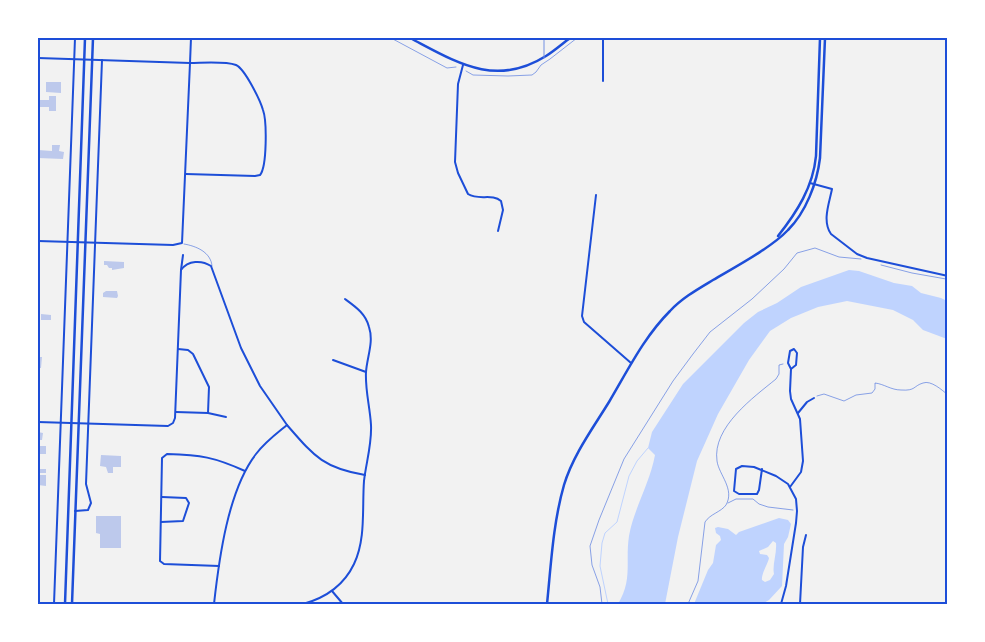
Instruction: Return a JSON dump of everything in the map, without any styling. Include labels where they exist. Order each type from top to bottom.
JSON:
[{"type":"main road","points":[[65,604],[85,38]]},
{"type":"main road","points":[[72,604],[93,38]]},
{"type":"main road","points":[[410,38],[463,65],[486,71],[518,68],[544,58],[570,38]]},
{"type":"main road","points":[[775,241],[799,209],[810,183],[816,156],[820,38]]},
{"type":"main road","points":[[546,604],[557,517],[567,478],[582,445],[631,363],[659,322],[682,299],[775,241],[789,229],[814,184],[820,158],[825,38]]},
{"type":"street","points":[[54,604],[75,38]]},
{"type":"street","points":[[38,241],[173,246],[182,243],[191,38]]},
{"type":"street","points":[[603,38],[603,81]]},
{"type":"street","points":[[38,58],[230,64],[239,67],[262,105],[265,123],[264,167],[260,175],[255,176],[186,174]]},
{"type":"street","points":[[75,511],[88,510],[91,503],[86,484],[102,60]]},
{"type":"street","points":[[463,65],[458,92],[456,167],[468,194],[474,197],[496,197],[501,201],[502,210],[498,231]]},
{"type":"street","points":[[810,183],[832,189],[826,221],[828,230],[857,254],[878,262],[948,277]]},
{"type":"street","points":[[596,195],[582,320],[631,363]]},
{"type":"street","points":[[38,422],[168,426],[174,422],[183,255]]},
{"type":"street","points":[[181,270],[186,265],[198,262],[206,263],[212,268],[241,348],[260,386],[287,425],[310,451],[322,462],[340,470],[365,475]]},
{"type":"street","points":[[303,604],[317,600],[332,591],[349,574],[358,555],[361,540],[365,475],[371,431],[366,372],[371,339],[370,327],[362,312],[346,299]]},
{"type":"street","points":[[178,349],[190,350],[209,387],[208,413]]},
{"type":"street","points":[[790,487],[799,475],[803,465],[801,421],[790,396],[792,369],[796,364],[797,352],[795,349],[790,350],[788,364],[792,369]]},
{"type":"street","points":[[333,360],[366,372]]},
{"type":"street","points":[[798,412],[809,400],[814,398]]},
{"type":"street","points":[[175,412],[208,413],[226,417]]},
{"type":"street","points":[[214,604],[219,566],[232,509],[245,471],[264,445],[287,425]]},
{"type":"street","points":[[219,566],[162,563],[159,559],[162,458],[165,455],[210,457],[245,471]]},
{"type":"street","points":[[762,469],[757,494],[739,494],[735,492],[735,471],[737,467],[746,466],[762,469],[781,479],[790,487],[796,499],[797,511],[786,586],[781,604]]},
{"type":"street","points":[[160,522],[183,521],[189,502],[185,497],[161,496]]},
{"type":"street","points":[[800,604],[803,547],[806,534]]},
{"type":"street","points":[[332,591],[343,604]]},
{"type":"street","points":[[38,603],[72,604]]},
{"type":"lane","points":[[182,243],[203,251],[212,262],[212,268]]},
{"type":"path","points":[[392,38],[447,68],[456,67]]},
{"type":"path","points":[[602,604],[600,587],[592,565],[590,546],[599,520],[624,459],[673,381],[693,354],[710,332],[752,299],[784,270],[797,253],[816,248],[839,257],[865,260]]},
{"type":"path","points":[[874,263],[941,279],[948,277]]},
{"type":"path","points":[[726,504],[727,485],[717,459],[722,438],[737,412],[778,377],[780,364],[788,364]]},
{"type":"path","points":[[814,398],[824,394],[847,401],[856,396],[872,393],[875,383],[892,389],[903,390],[914,389],[922,383],[928,383],[948,394]]},
{"type":"path","points":[[688,604],[698,582],[705,522],[709,517],[736,499],[753,499],[759,504],[768,507],[795,510]]},
{"type":"water","points":[[849,270],[859,271],[894,283],[912,286],[921,293],[947,301],[947,339],[923,330],[913,320],[893,310],[847,301],[818,307],[791,318],[770,331],[749,360],[718,414],[697,461],[678,537],[665,604],[618,604],[623,595],[627,578],[628,545],[631,526],[650,476],[655,455],[648,448],[652,432],[683,384],[744,323],[758,312],[777,303],[801,287]]},
{"type":"water","points":[[779,518],[788,520],[791,524],[784,544],[782,586],[769,600],[762,604],[694,604],[708,570],[713,563],[716,545],[721,540],[715,528],[728,529],[736,535],[739,532]],"holes":[[[773,541],[776,543],[774,574],[770,580],[765,582],[762,578],[769,558],[767,555],[760,554],[759,551],[768,547]]]},
{"type":"building","points":[[46,82],[61,82],[61,93],[46,92]]},
{"type":"building","points":[[49,96],[56,96],[56,111],[49,111],[49,107],[38,107],[38,100],[49,100]]},
{"type":"building","points":[[52,145],[60,145],[59,151],[64,152],[63,159],[38,158],[38,150],[52,151]]},
{"type":"building","points":[[104,261],[124,262],[124,268],[112,270],[112,268],[104,265]]},
{"type":"building","points":[[106,291],[117,291],[117,298],[103,297],[103,293]]},
{"type":"building","points":[[41,314],[51,315],[51,320],[41,320]]},
{"type":"building","points":[[38,357],[42,357],[41,368],[38,368]]},
{"type":"building","points":[[38,432],[43,433],[42,440],[38,440]]},
{"type":"building","points":[[38,446],[46,446],[46,454],[38,454]]},
{"type":"building","points":[[101,455],[121,456],[121,467],[113,467],[113,473],[108,473],[106,467],[100,466]]},
{"type":"building","points":[[38,469],[46,469],[46,473],[38,473]]},
{"type":"building","points":[[38,475],[46,475],[46,486],[38,485]]},
{"type":"building","points":[[96,516],[121,516],[121,548],[100,548],[100,534],[96,533]]},
{"type":"waterway","points":[[608,604],[600,566],[602,543],[605,533],[617,522],[629,476],[637,461],[648,448]]},
{"type":"railway","points":[[544,38],[544,58]]}]
